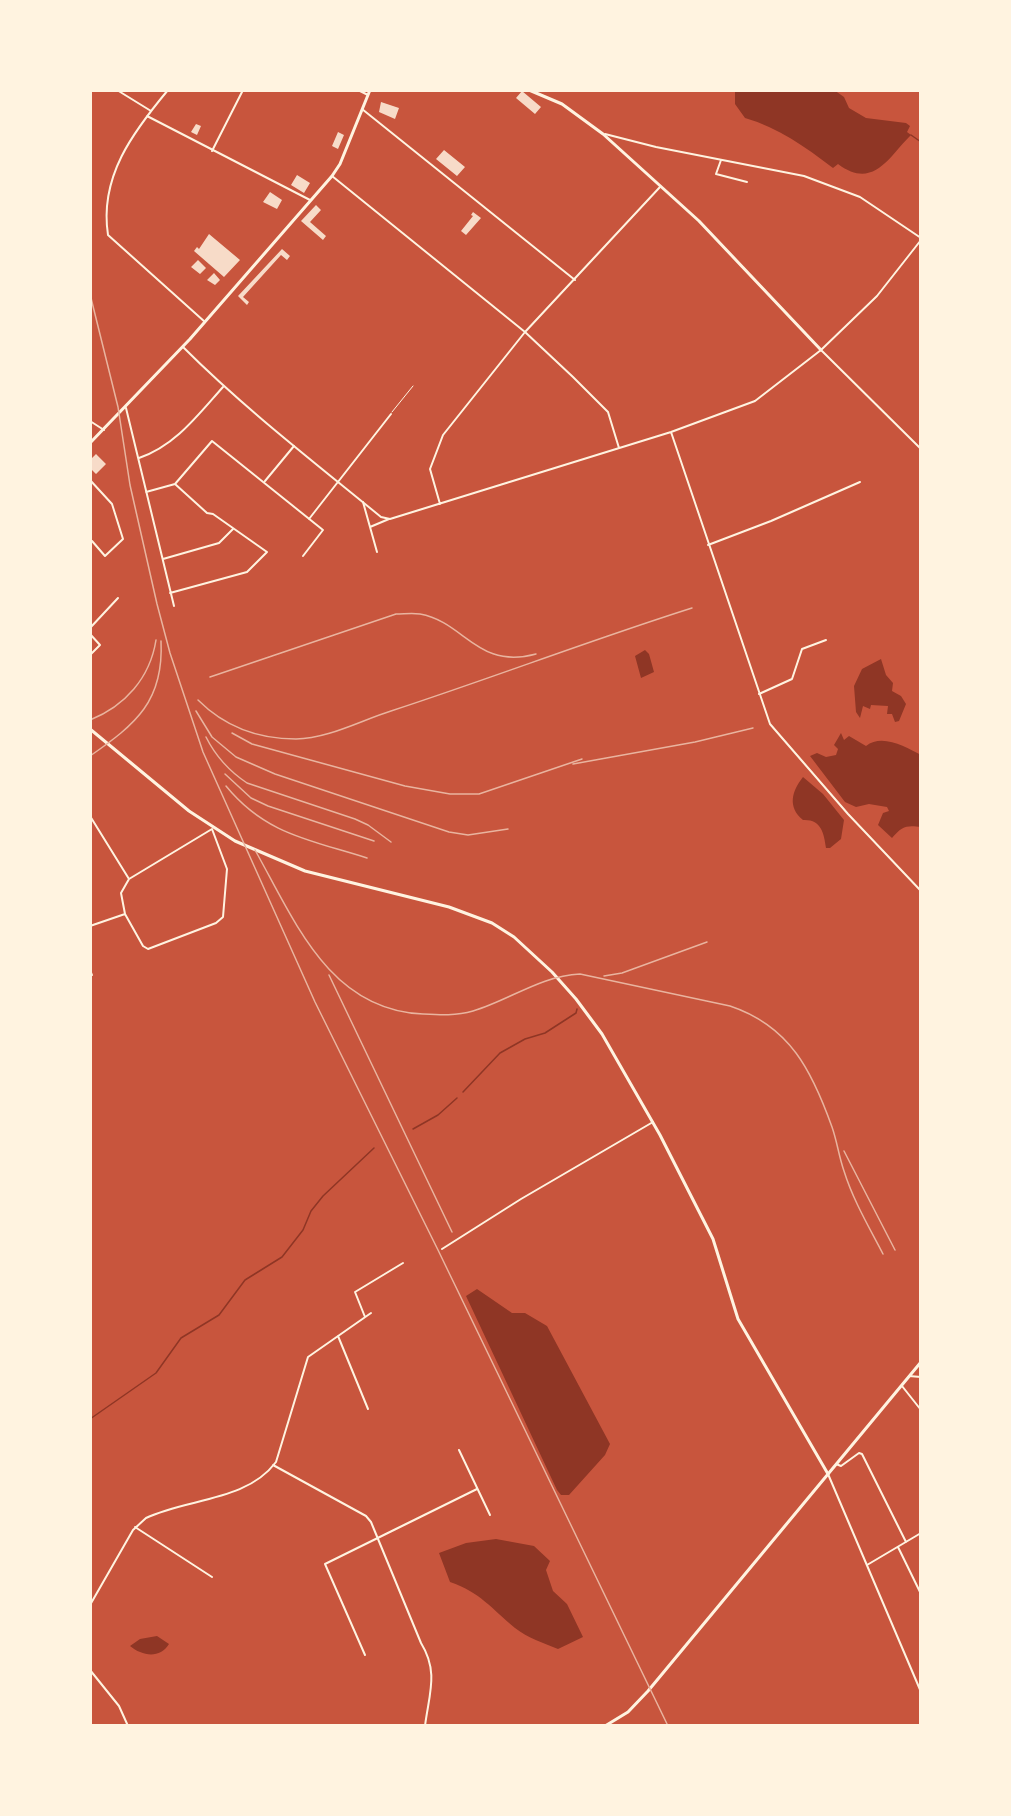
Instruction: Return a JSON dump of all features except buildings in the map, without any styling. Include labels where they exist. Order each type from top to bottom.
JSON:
[{"type":"main road","points":[[90,444],[183,347],[332,176],[340,164],[370,90]]},
{"type":"main road","points":[[529,90],[562,104],[603,134],[699,221],[820,350]]},
{"type":"main road","points":[[90,729],[213,829],[256,852],[305,871],[449,907],[503,930],[534,954],[576,999],[602,1034],[653,1122],[713,1239],[738,1319],[828,1474]]},
{"type":"main road","points":[[605,1726],[628,1712],[648,1691],[921,1362]]},
{"type":"street","points":[[117,90],[151,111]]},
{"type":"street","points":[[168,90],[123,151],[113,174],[106,205],[109,238],[205,322]]},
{"type":"street","points":[[212,151],[243,90]]},
{"type":"street","points":[[358,90],[368,95]]},
{"type":"street","points":[[362,109],[575,280]]},
{"type":"street","points":[[147,116],[311,201]]},
{"type":"street","points":[[370,527],[671,432],[755,401],[820,350],[877,296],[921,239],[860,197],[804,176],[603,134]]},
{"type":"street","points":[[721,160],[716,174],[747,182]]},
{"type":"street","points":[[332,176],[525,332],[608,412],[619,448]]},
{"type":"street","points":[[440,504],[430,469],[441,437],[525,332],[660,188]]},
{"type":"street","points":[[183,347],[223,387],[294,446],[381,517],[390,519]]},
{"type":"street","points":[[820,350],[921,449]]},
{"type":"street","points":[[139,458],[156,452],[169,443],[223,387]]},
{"type":"street","points":[[126,408],[174,606]]},
{"type":"street","points":[[309,519],[391,414]]},
{"type":"street","points":[[90,421],[104,430]]},
{"type":"street","points":[[671,432],[759,694],[776,731],[921,891]]},
{"type":"street","points":[[146,492],[176,484],[212,441],[323,530],[303,556]]},
{"type":"street","points":[[264,482],[294,446]]},
{"type":"street","points":[[90,480],[112,504],[123,539],[105,556],[92,541]]},
{"type":"street","points":[[708,545],[860,482]]},
{"type":"street","points":[[170,593],[247,572],[267,552],[235,528],[207,513],[176,484]]},
{"type":"street","points":[[363,502],[377,552]]},
{"type":"street","points":[[163,559],[219,543],[235,528]]},
{"type":"street","points":[[90,628],[118,598]]},
{"type":"street","points":[[90,634],[100,645],[90,656]]},
{"type":"street","points":[[759,694],[792,679],[802,649],[826,640]]},
{"type":"street","points":[[90,816],[129,879]]},
{"type":"street","points":[[213,829],[227,869],[223,917],[216,923],[148,949],[138,938],[125,914],[121,893],[129,879],[213,829]]},
{"type":"street","points":[[90,926],[125,914]]},
{"type":"street","points":[[90,970],[92,975]]},
{"type":"street","points":[[442,1249],[521,1199],[653,1122]]},
{"type":"street","points":[[365,1317],[355,1292],[403,1263]]},
{"type":"street","points":[[90,1605],[135,1527],[154,1514],[251,1485],[273,1466],[305,1362],[372,1313]]},
{"type":"street","points":[[338,1336],[368,1409]]},
{"type":"street","points":[[909,1376],[921,1377]]},
{"type":"street","points":[[902,1385],[921,1410]]},
{"type":"street","points":[[459,1450],[490,1515]]},
{"type":"street","points":[[836,1464],[841,1466],[859,1453],[862,1454],[906,1542]]},
{"type":"street","points":[[273,1466],[366,1516],[421,1643],[430,1657],[433,1670],[425,1726]]},
{"type":"street","points":[[828,1474],[921,1692]]},
{"type":"street","points":[[366,1655],[325,1564],[477,1488]]},
{"type":"street","points":[[135,1527],[212,1577]]},
{"type":"street","points":[[867,1565],[921,1533]]},
{"type":"street","points":[[898,1547],[921,1594]]},
{"type":"street","points":[[90,1670],[119,1706],[128,1726]]},
{"type":"lane","points":[[391,414],[413,386]]},
{"type":"shaded area","points":[[735,90],[834,90],[844,97],[849,108],[866,118],[906,123],[910,126],[907,132],[911,135],[888,160],[871,172],[862,174],[838,164],[833,168],[791,138],[745,118],[735,104]]},
{"type":"shaded area","points":[[645,650],[649,654],[654,672],[641,678],[635,656]]},
{"type":"shaded area","points":[[881,659],[886,675],[893,683],[892,691],[901,696],[906,704],[899,721],[895,722],[892,714],[887,714],[888,706],[871,705],[870,709],[863,706],[860,718],[856,712],[854,686],[862,669]]},
{"type":"shaded area","points":[[841,733],[844,740],[849,736],[866,746],[872,742],[886,741],[901,745],[921,755],[921,827],[905,827],[892,838],[878,825],[883,813],[889,811],[887,807],[869,804],[856,807],[845,802],[810,756],[817,753],[826,757],[836,755],[838,749],[834,745]]},
{"type":"shaded area","points":[[803,777],[823,794],[844,820],[841,839],[830,848],[826,848],[823,832],[818,824],[803,820],[795,810],[794,793]]},
{"type":"shaded area","points":[[477,1289],[512,1313],[525,1313],[547,1326],[610,1444],[605,1455],[569,1495],[561,1495],[557,1490],[466,1296]]},
{"type":"shaded area","points":[[496,1539],[534,1546],[550,1561],[546,1570],[553,1591],[567,1604],[583,1637],[558,1649],[541,1642],[515,1628],[478,1596],[450,1582],[439,1553],[466,1543]]},
{"type":"shaded area","points":[[157,1636],[169,1644],[156,1654],[145,1654],[130,1646],[140,1639]]},
{"type":"waterway","points":[[911,135],[921,142]]},
{"type":"waterway","points":[[463,1092],[500,1053],[525,1039],[545,1033],[576,1013],[577,1009]]},
{"type":"waterway","points":[[413,1129],[438,1115],[457,1098]]},
{"type":"waterway","points":[[90,1419],[156,1373],[181,1338],[219,1315],[245,1280],[282,1257],[303,1230],[311,1211],[323,1196],[374,1148]]},
{"type":"railway","points":[[90,294],[118,407],[130,485],[157,604],[170,653],[203,752],[315,1002],[438,1250],[668,1726]]},
{"type":"railway","points":[[198,700],[219,717],[242,730],[255,734],[296,739],[320,736],[692,608]]},
{"type":"railway","points":[[210,677],[396,614],[420,614],[435,619],[485,650],[499,656],[516,657],[536,654]]},
{"type":"railway","points":[[90,720],[114,707],[134,689],[148,667],[156,640]]},
{"type":"railway","points":[[90,756],[121,733],[144,709],[158,680],[161,641]]},
{"type":"railway","points":[[196,711],[212,737],[236,757],[275,774],[449,832],[468,835],[508,829]]},
{"type":"railway","points":[[573,764],[695,742],[753,728]]},
{"type":"railway","points":[[232,733],[252,744],[405,786],[450,794],[479,794],[582,759]]},
{"type":"railway","points":[[206,737],[224,763],[247,783],[355,819],[368,825],[391,842]]},
{"type":"railway","points":[[225,774],[251,798],[268,806],[374,841]]},
{"type":"railway","points":[[226,786],[241,802],[273,826],[290,834],[367,858]]},
{"type":"railway","points":[[255,850],[301,932],[319,957],[339,979],[363,997],[390,1009],[423,1014],[467,1013],[552,979],[580,974],[730,1006],[768,1025],[783,1038],[807,1069],[832,1127],[842,1166],[852,1192],[883,1254]]},
{"type":"railway","points":[[604,976],[622,973],[707,942]]},
{"type":"railway","points":[[329,975],[452,1232]]},
{"type":"railway","points":[[844,1151],[895,1250]]}]
